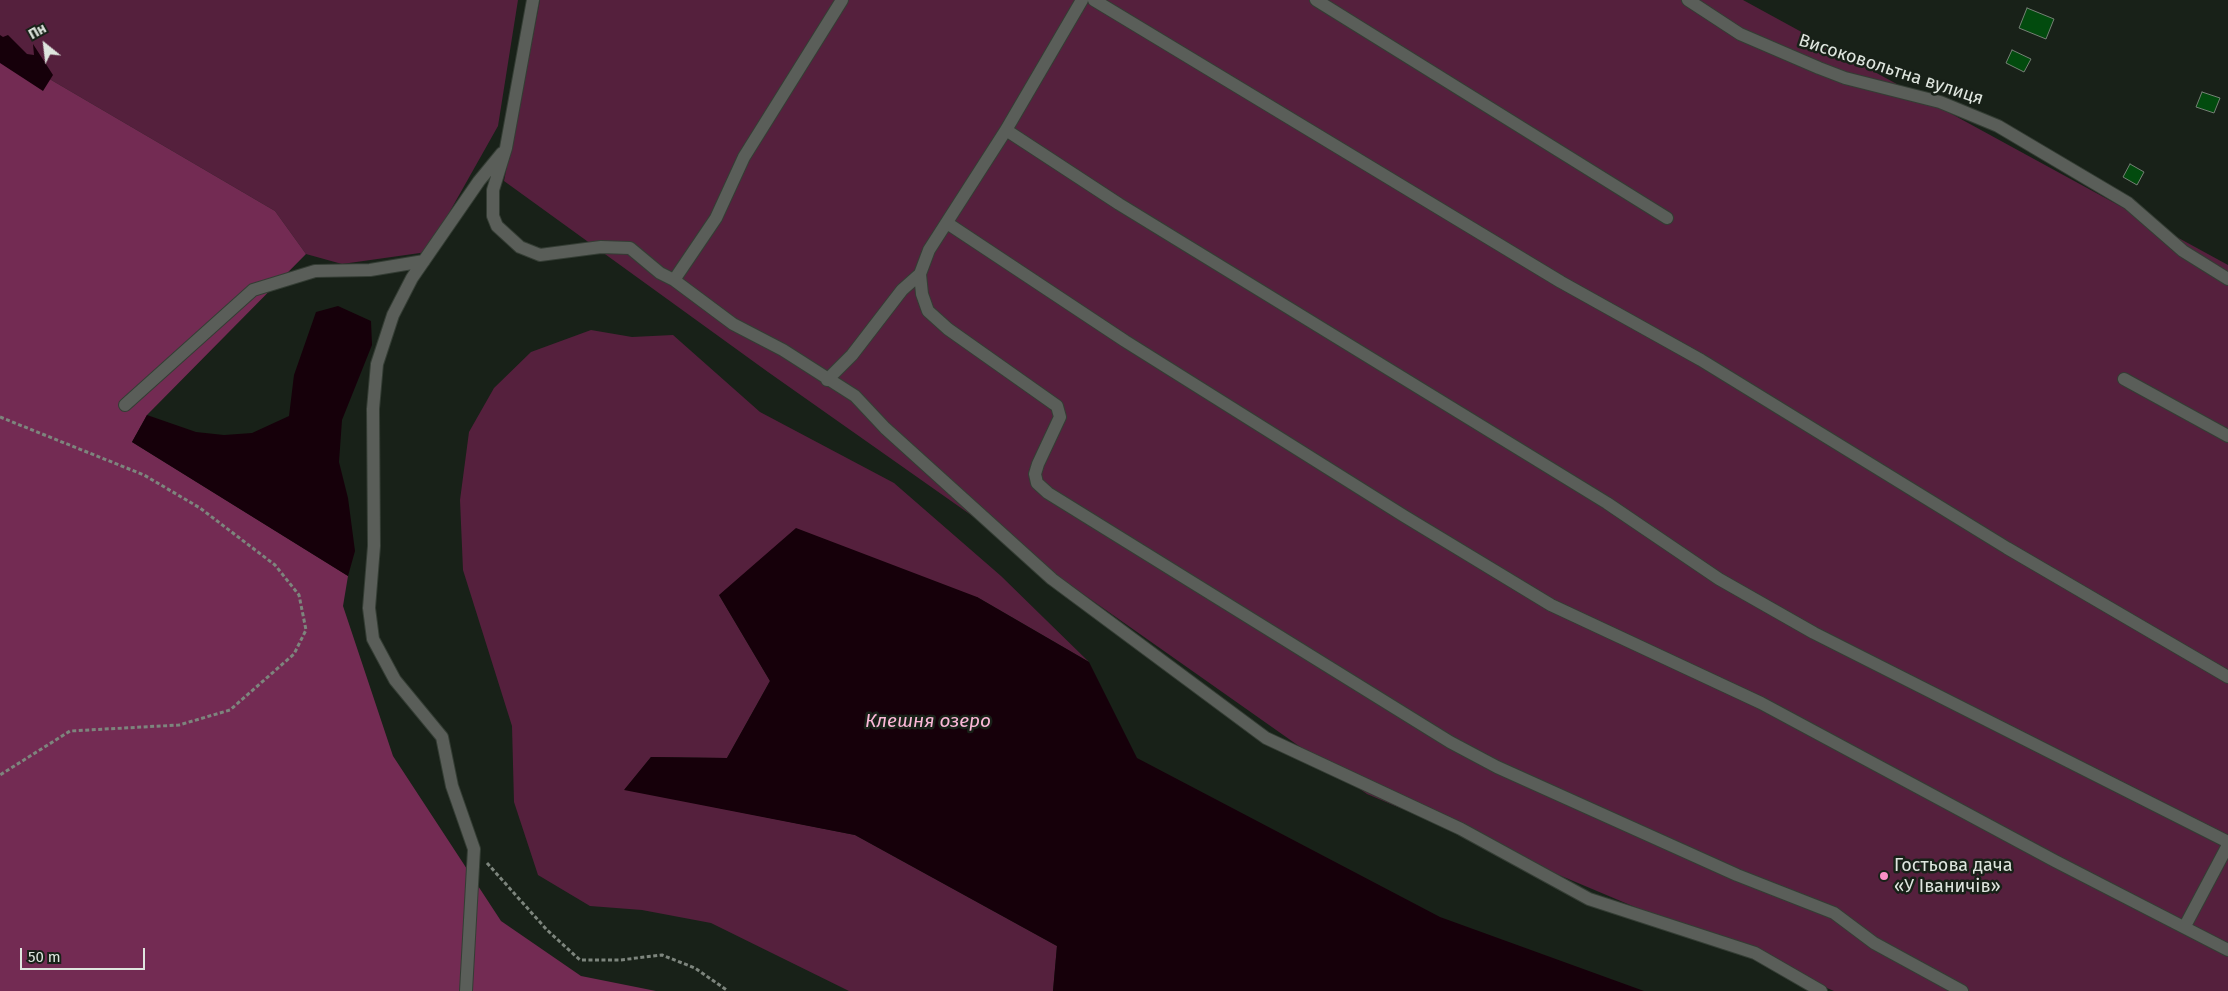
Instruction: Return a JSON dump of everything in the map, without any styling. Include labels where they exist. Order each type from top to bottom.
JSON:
[{"type":"street","points":[[533,0],[506,148],[493,190],[494,216],[497,226],[520,247],[540,255],[601,247],[630,248],[660,274],[674,280],[733,324],[783,350],[826,380],[855,396],[885,428],[1052,579],[1266,738],[1461,829],[1589,899],[1755,952],[1821,991]]},
{"type":"street","points":[[674,280],[716,218],[744,157],[842,0]]},
{"type":"street","points":[[1082,0],[1006,130],[929,250],[920,274],[922,294],[928,311],[948,329],[1057,406],[1060,417],[1036,474],[1037,483],[1048,493],[1458,746],[1497,767],[1729,871],[1834,913],[1874,943],[1962,991]]},
{"type":"street","points":[[1094,0],[1561,282],[1701,360],[2007,548],[2228,677]]},
{"type":"street","points":[[1316,0],[1667,218]]},
{"type":"street","name":"Високовольтна вулиця","points":[[1688,0],[1740,34],[1819,68],[1845,78],[1940,102],[1998,126],[2128,202],[2183,251],[2228,279]]},
{"type":"street","points":[[1006,130],[1136,214],[1607,503],[1719,579],[1814,633],[2228,844],[2185,926]]},
{"type":"street","points":[[466,991],[474,849],[452,786],[442,737],[395,680],[373,639],[369,608],[373,577],[373,409],[377,364],[394,315],[412,278],[479,181],[506,148]]},
{"type":"street","points":[[947,223],[1133,347],[1551,605],[1761,702],[2055,861],[2185,926],[2228,950]]},
{"type":"street","points":[[125,405],[253,290],[315,271],[370,270],[424,261]]},
{"type":"street","points":[[826,380],[852,355],[902,290],[920,274]]},
{"type":"street","points":[[2124,379],[2228,436]]},
{"type":"path","points":[[0,417],[144,476],[200,508],[275,565],[299,595],[306,630],[294,654],[230,710],[179,725],[70,731],[0,775]]},
{"type":"path","points":[[474,849],[547,930],[580,960],[620,960],[662,955],[695,968],[728,991]]},
{"type":"shaded area","points":[[0,0],[518,0],[498,126],[427,252],[342,264],[306,254],[275,211],[0,50]]},
{"type":"shaded area","points":[[540,0],[1743,0],[2228,265],[2228,991],[1834,991],[1367,794],[768,372],[504,181]]},
{"type":"shaded area","points":[[0,50],[275,211],[306,254],[147,415],[132,442],[348,576],[343,606],[393,756],[501,921],[581,976],[656,991],[0,991]]},
{"type":"shaded area","points":[[591,330],[632,337],[673,335],[760,412],[894,483],[1001,576],[1089,662],[977,597],[719,595],[770,681],[727,758],[651,757],[625,789],[855,835],[1057,946],[1053,991],[849,991],[711,923],[642,910],[590,906],[538,875],[514,802],[512,726],[463,570],[460,500],[469,432],[494,388],[531,352]]},
{"type":"water","points":[[0,35],[3,37],[8,35],[27,54],[34,55],[33,44],[53,75],[43,91],[0,63]]},
{"type":"water","points":[[338,306],[371,321],[372,345],[342,420],[339,462],[348,498],[355,551],[348,576],[132,442],[147,415],[196,432],[224,435],[252,433],[289,416],[294,375],[316,312]]},
{"type":"water","name":"Клешня озеро","points":[[796,528],[977,597],[1089,662],[1137,758],[1440,917],[1644,991],[1053,991],[1057,946],[855,835],[624,790],[651,757],[727,758],[770,681],[719,595]]},
{"type":"building","points":[[2027,8],[2054,19],[2046,39],[2019,28]]},
{"type":"building","points":[[2012,50],[2031,59],[2024,72],[2006,63]]},
{"type":"building","points":[[2202,92],[2220,98],[2214,113],[2196,107]]},
{"type":"building","points":[[2130,164],[2144,172],[2137,185],[2123,177]]},
{"type":"place","name":"Гостьова дача «У Іваничів»","points":[[1884,876]]}]
